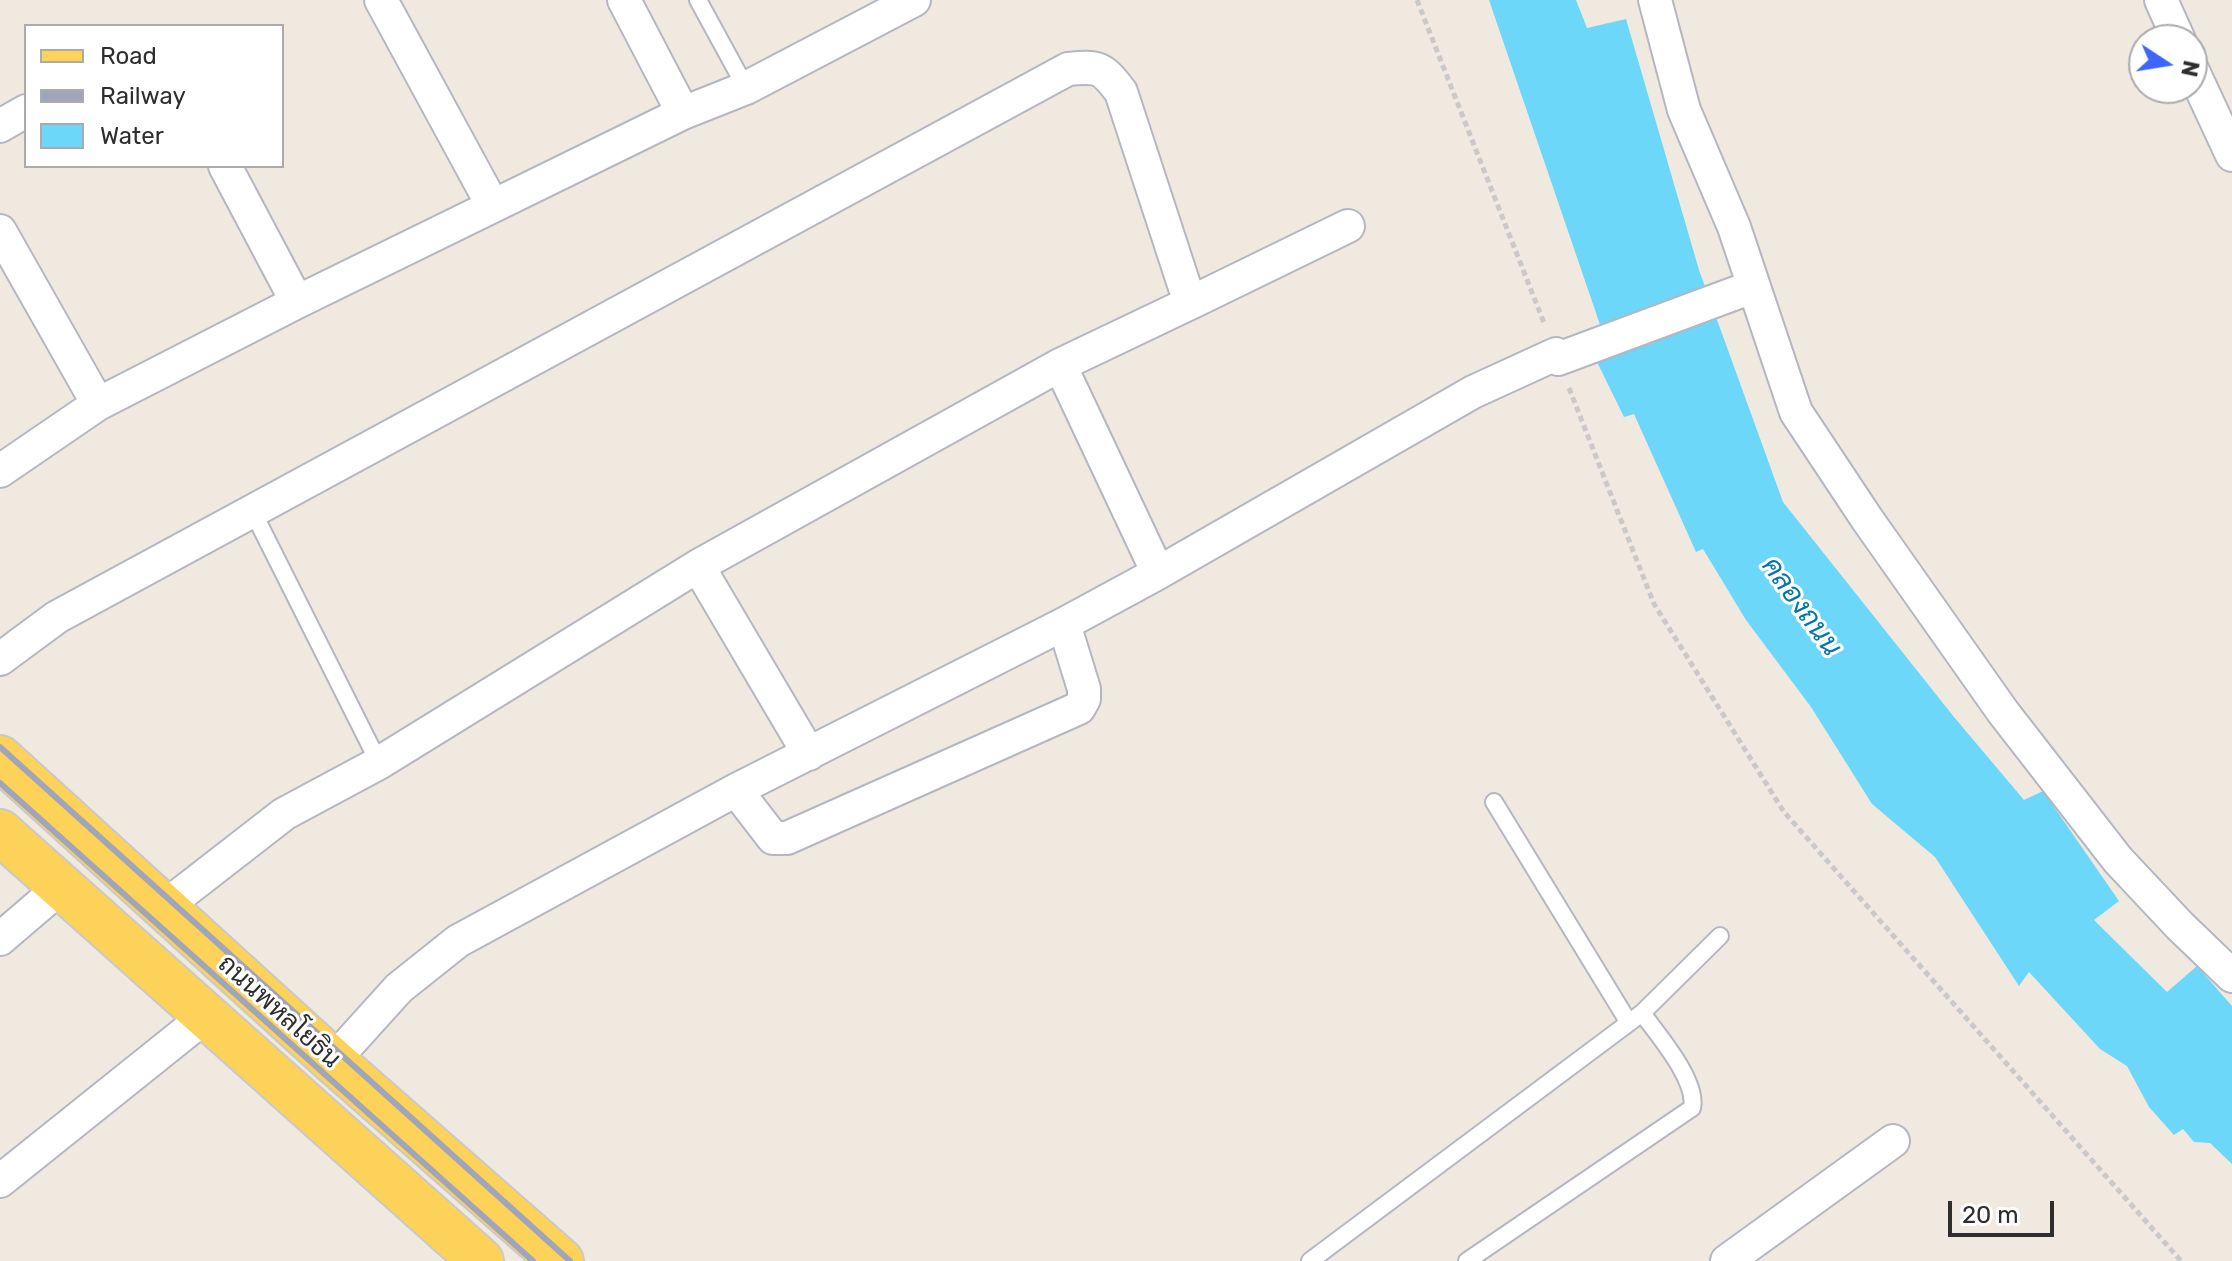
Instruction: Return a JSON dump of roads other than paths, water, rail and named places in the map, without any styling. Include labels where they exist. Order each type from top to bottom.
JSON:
[{"type":"main road","name":"ถนนพหลโยธิน","points":[[0,758],[544,1256]]},
{"type":"main road","name":"ถนนพหลโยธิน","points":[[0,832],[481,1261]]},
{"type":"street","points":[[381,0],[493,206]]},
{"type":"street","points":[[624,0],[683,113]]},
{"type":"street","points":[[0,471],[98,404],[297,302],[683,113],[746,88],[914,0]]},
{"type":"street","points":[[1655,0],[1684,110],[1734,227],[1796,412],[2003,712],[2118,860],[2232,976]]},
{"type":"street","points":[[2161,0],[2172,24]]},
{"type":"street","points":[[0,659],[57,617],[1068,69],[1098,67],[1105,71],[1121,92],[1190,303]]},
{"type":"street","points":[[2208,101],[2230,146]]},
{"type":"street","points":[[0,126],[24,112]]},
{"type":"street","points":[[226,168],[297,302]]},
{"type":"street","points":[[163,908],[284,814],[379,763],[698,566],[1060,365],[1348,226]]},
{"type":"street","points":[[0,231],[98,404]]},
{"type":"street","points":[[333,1061],[399,988],[458,941],[736,790],[1064,624],[1473,392],[1557,356],[1591,348],[1752,287]]},
{"type":"street","points":[[1060,365],[1158,573]]},
{"type":"street","points":[[698,566],[809,754]]},
{"type":"street","points":[[736,790],[773,838],[787,838],[1079,708],[1084,699],[1084,689],[1064,624]]},
{"type":"street","points":[[0,939],[62,886]]},
{"type":"street","points":[[0,1181],[206,1016]]},
{"type":"street","points":[[1727,1261],[1893,1141]]},
{"type":"lane","points":[[698,0],[746,88]]},
{"type":"lane","points":[[253,512],[379,763]]},
{"type":"lane","points":[[1467,1261],[1692,1108],[1694,1099],[1690,1084],[1636,1018],[1494,802]]},
{"type":"lane","points":[[1310,1261],[1636,1018],[1720,936]]},
{"type":"water","name":"คลองถนน","points":[[1489,0],[1576,0],[1587,28],[1626,19],[1699,270],[1783,502],[2024,800],[2043,791],[2119,901],[2094,920],[2167,992],[2197,966],[2232,1006],[2232,1164],[2210,1143],[2194,1142],[2183,1129],[2174,1135],[2149,1107],[2127,1066],[2100,1049],[2029,972],[2019,986],[1935,857],[1872,804],[1811,707],[1746,620],[1703,549],[1696,552],[1634,414],[1624,417],[1596,360],[1609,351]]},
{"type":"railway","points":[[0,747],[570,1261]]},
{"type":"railway","points":[[0,783],[533,1261]]}]
